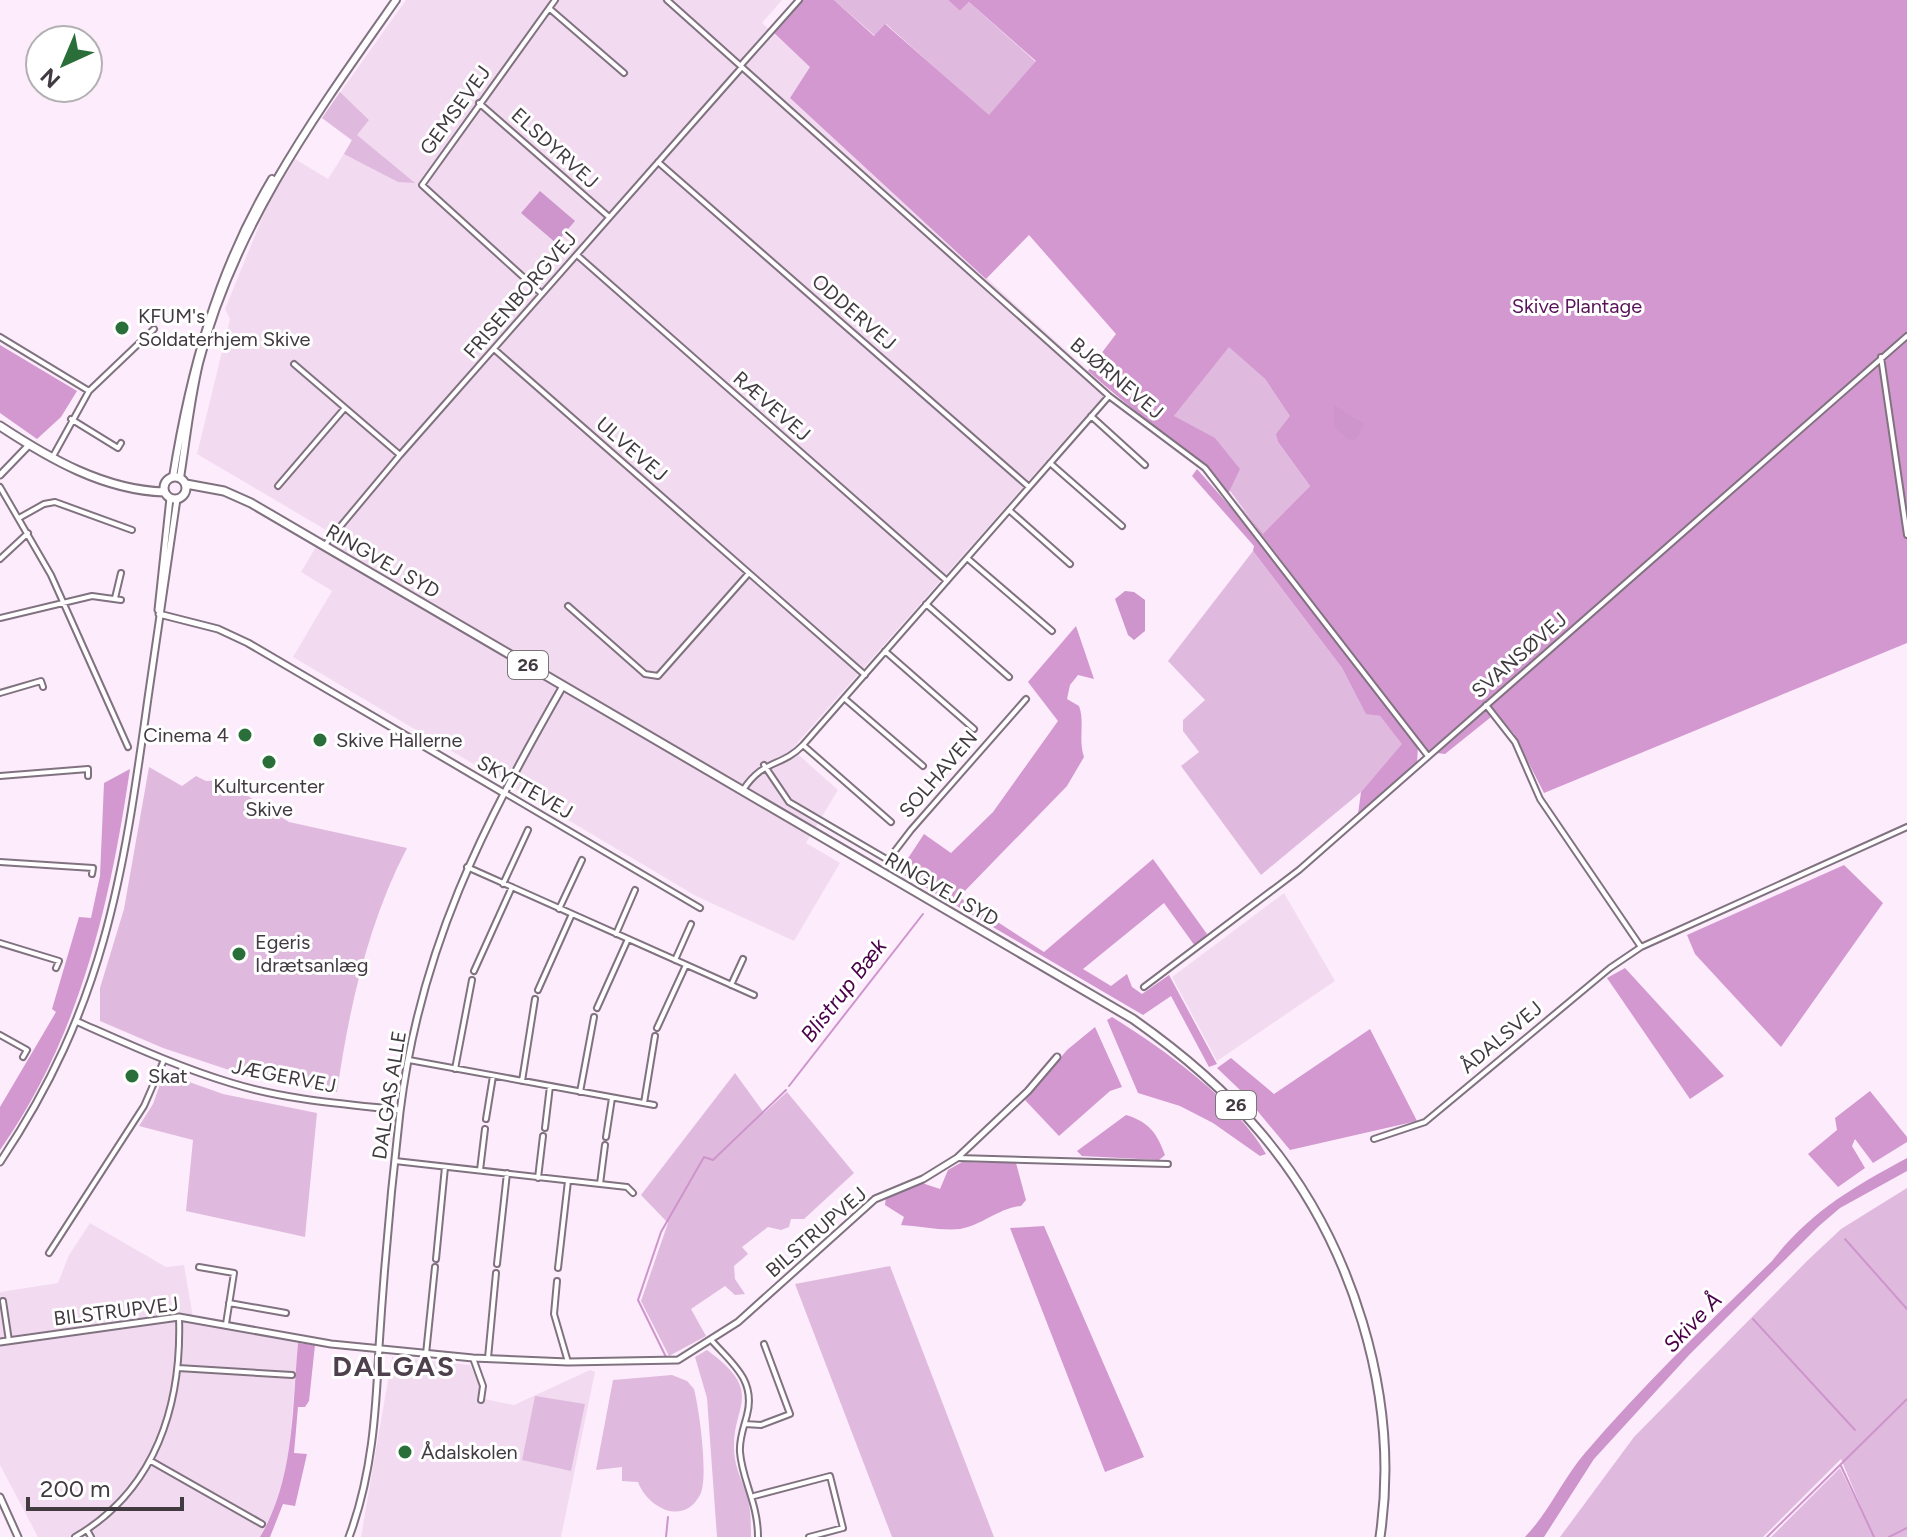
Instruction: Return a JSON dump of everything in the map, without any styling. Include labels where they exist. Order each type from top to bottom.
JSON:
[{"type":"main road","points":[[0,426],[52,458],[121,487],[169,494],[181,483],[197,374],[215,310],[254,220],[286,160],[396,0]]},
{"type":"main road","name":"RINGVEJ SYD","points":[[181,483],[251,503],[1133,1019],[1191,1063],[1262,1134],[1313,1208],[1359,1312],[1382,1417],[1384,1476],[1380,1537]]},
{"type":"main road","name":"26","points":[[169,494],[181,483]]},
{"type":"street","name":"GEMSEVEJ","points":[[542,294],[422,185],[555,0]]},
{"type":"street","name":"BJØRNEVEJ","points":[[667,0],[1109,396],[1189,455],[1221,486],[1428,756]]},
{"type":"street","points":[[742,66],[799,0]]},
{"type":"street","points":[[549,8],[624,73]]},
{"type":"street","name":"FRISENBORGVEJ","points":[[324,546],[400,455],[742,66]]},
{"type":"street","name":"ELSDYRVEJ","points":[[479,103],[609,217]]},
{"type":"street","name":"ODDERVEJ","points":[[658,161],[1029,487]]},
{"type":"street","name":"RÆVEVEJ","points":[[577,255],[947,581]]},
{"type":"street","points":[[52,458],[89,391],[154,329]]},
{"type":"street","name":"SVANSØVEJ","points":[[1144,987],[1271,893],[1907,336]]},
{"type":"street","points":[[0,337],[89,391]]},
{"type":"street","name":"ULVEVEJ","points":[[494,349],[865,675]]},
{"type":"street","points":[[1881,357],[1907,535]]},
{"type":"street","points":[[294,364],[400,455]]},
{"type":"street","points":[[743,791],[764,765],[786,758],[803,745],[1109,396]]},
{"type":"street","points":[[278,486],[344,408]]},
{"type":"street","points":[[1091,416],[1145,465]]},
{"type":"street","points":[[71,419],[118,448],[121,443]]},
{"type":"street","points":[[0,475],[29,445]]},
{"type":"street","points":[[1050,463],[1122,526]]},
{"type":"street","points":[[0,487],[64,603],[128,747]]},
{"type":"street","points":[[0,1162],[40,1098],[78,1022],[109,932],[128,846],[159,614],[169,494]]},
{"type":"street","points":[[19,518],[44,504],[55,502],[132,530]]},
{"type":"street","points":[[1009,510],[1070,564]]},
{"type":"street","points":[[0,559],[28,533]]},
{"type":"street","points":[[967,558],[1052,631]]},
{"type":"street","points":[[0,618],[92,596],[118,599],[121,573]]},
{"type":"street","points":[[568,606],[652,678],[658,676],[749,573]]},
{"type":"street","points":[[926,604],[1009,677]]},
{"type":"street","name":"SKYTTEVEJ","points":[[159,614],[218,629],[248,643],[700,908]]},
{"type":"street","points":[[885,651],[974,729]]},
{"type":"street","points":[[0,693],[41,681],[43,687]]},
{"type":"street","name":"DALGAS ALLE","points":[[349,1537],[369,1472],[400,1110],[432,962],[467,867],[502,792],[563,686]]},
{"type":"street","points":[[844,698],[923,766]]},
{"type":"street","name":"SOLHAVEN","points":[[764,765],[789,802],[888,860],[1026,699]]},
{"type":"street","points":[[1486,705],[1515,742],[1540,799],[1641,947]]},
{"type":"street","points":[[803,745],[891,822]]},
{"type":"street","points":[[0,776],[88,769],[88,776]]},
{"type":"street","name":"ÅDALSVEJ","points":[[1374,1139],[1425,1122],[1610,968],[1641,947],[1907,827]]},
{"type":"street","points":[[503,884],[528,830]]},
{"type":"street","points":[[559,909],[582,860]]},
{"type":"street","points":[[0,862],[93,868],[92,874]]},
{"type":"street","points":[[467,867],[754,995]]},
{"type":"street","points":[[474,971],[512,887]]},
{"type":"street","points":[[616,934],[635,890]]},
{"type":"street","points":[[538,990],[572,914]]},
{"type":"street","points":[[675,960],[691,924]]},
{"type":"street","points":[[597,1008],[628,939]]},
{"type":"street","points":[[0,943],[59,961],[56,968]]},
{"type":"street","points":[[731,985],[743,959]]},
{"type":"street","points":[[657,1028],[686,965]]},
{"type":"street","points":[[455,1069],[472,980]]},
{"type":"street","points":[[522,1081],[535,999]]},
{"type":"street","points":[[580,1092],[594,1017]]},
{"type":"street","name":"JÆGERVEJ","points":[[78,1022],[164,1060],[271,1093],[400,1110]]},
{"type":"street","points":[[0,1035],[27,1050],[23,1057]]},
{"type":"street","points":[[644,1103],[655,1036]]},
{"type":"street","name":"BILSTRUPVEJ","points":[[0,1342],[179,1317],[298,1339],[426,1354],[487,1359],[667,1363],[687,1357],[712,1341],[875,1199],[923,1179],[957,1158],[1028,1091],[1057,1057]]},
{"type":"street","points":[[49,1253],[144,1106],[164,1060]]},
{"type":"street","points":[[409,1060],[654,1105]]},
{"type":"street","points":[[486,1119],[493,1076]]},
{"type":"street","points":[[545,1128],[550,1086]]},
{"type":"street","points":[[606,1137],[612,1098]]},
{"type":"street","points":[[480,1170],[485,1129]]},
{"type":"street","points":[[538,1178],[543,1136]]},
{"type":"street","points":[[600,1184],[605,1145]]},
{"type":"street","points":[[957,1158],[1168,1164]]},
{"type":"street","points":[[395,1161],[627,1187],[633,1193]]},
{"type":"street","points":[[436,1259],[445,1167]]},
{"type":"street","points":[[497,1264],[507,1173]]},
{"type":"street","points":[[558,1268],[568,1181]]},
{"type":"street","points":[[199,1267],[234,1273],[226,1324]]},
{"type":"street","points":[[426,1354],[435,1267]]},
{"type":"street","points":[[487,1359],[496,1273]]},
{"type":"street","points":[[557,1281],[554,1314],[568,1362]]},
{"type":"street","points":[[3,1301],[9,1341]]},
{"type":"street","points":[[229,1303],[286,1313]]},
{"type":"street","points":[[75,1537],[124,1497],[151,1461],[170,1414],[178,1368],[179,1317]]},
{"type":"street","points":[[712,1341],[734,1363],[747,1384],[749,1409],[740,1451],[754,1496],[758,1537]]},
{"type":"street","points":[[745,1424],[761,1425],[790,1414],[764,1344]]},
{"type":"street","points":[[473,1358],[483,1386],[481,1400]]},
{"type":"street","points":[[178,1368],[292,1375]]},
{"type":"street","points":[[151,1461],[262,1524]]},
{"type":"street","points":[[754,1496],[830,1476],[843,1528],[809,1537]]},
{"type":"street","points":[[0,1497],[18,1537]]},
{"type":"street","points":[[87,1530],[91,1537]]},
{"type":"shaded area","points":[[406,0],[782,0],[762,23],[811,67],[790,98],[1109,390],[792,749],[838,790],[806,843],[840,863],[794,941],[696,896],[293,657],[332,591],[301,572],[326,530],[197,454],[230,319],[225,309],[267,206],[295,159],[328,179],[352,141],[322,118]]},
{"type":"shaded area","points":[[834,0],[948,0],[960,11],[969,2],[1036,62],[989,116],[886,24],[875,36]]},
{"type":"shaded area","points":[[340,92],[369,120],[357,135],[415,183],[398,182],[344,154],[352,140],[322,118]]},
{"type":"shaded area","points":[[540,191],[575,221],[556,243],[521,213]]},
{"type":"shaded area","points":[[1229,346],[1265,379],[1291,417],[1277,434],[1278,442],[1310,486],[1263,535],[1174,416]]},
{"type":"shaded area","points":[[1334,405],[1364,424],[1357,438],[1350,441],[1334,427]]},
{"type":"shaded area","points":[[1253,551],[1342,668],[1366,713],[1380,716],[1403,744],[1361,792],[1261,875],[1181,766],[1199,752],[1183,731],[1183,720],[1205,700],[1168,661]]},
{"type":"shaded area","points":[[1125,591],[1134,592],[1145,600],[1145,631],[1134,640],[1128,635],[1115,599]]},
{"type":"shaded area","name":"Egeris Idrætsanlæg","points":[[149,767],[182,786],[196,776],[206,781],[223,780],[289,822],[407,848],[381,906],[362,967],[337,1092],[250,1077],[163,1048],[100,1021],[100,988],[124,909]]},
{"type":"shaded area","points":[[1284,893],[1335,981],[1217,1061],[1172,977]]},
{"type":"shaded area","points":[[164,1073],[223,1094],[317,1113],[305,1237],[186,1211],[193,1140],[139,1126],[153,1104]]},
{"type":"shaded area","points":[[735,1073],[764,1113],[787,1092],[854,1173],[804,1219],[791,1219],[789,1227],[781,1230],[768,1227],[742,1247],[748,1254],[734,1266],[735,1279],[745,1294],[735,1295],[725,1286],[691,1309],[706,1336],[669,1356],[641,1301],[668,1223],[641,1195]]},
{"type":"shaded area","points":[[1907,1158],[1907,1171],[1840,1208],[1819,1226],[1690,1354],[1594,1459],[1544,1537],[1525,1537],[1577,1463],[1607,1428],[1802,1228],[1850,1191]]},
{"type":"shaded area","points":[[1907,1188],[1907,1537],[1771,1537],[1840,1468],[1871,1531],[1841,1459],[1763,1537],[1560,1537],[1634,1437],[1807,1261],[1841,1229]]},
{"type":"shaded area","points":[[90,1223],[166,1267],[184,1265],[194,1323],[298,1343],[289,1455],[279,1499],[260,1537],[38,1537],[0,1465],[0,1292],[58,1283],[69,1255]]},
{"type":"shaded area","points":[[890,1266],[994,1537],[892,1537],[795,1284]]},
{"type":"shaded area","points":[[707,1350],[737,1379],[741,1391],[742,1402],[734,1441],[735,1459],[749,1505],[751,1537],[717,1537],[707,1398],[695,1357]]},
{"type":"shaded area","points":[[392,1357],[470,1365],[480,1386],[479,1398],[514,1405],[590,1370],[595,1372],[561,1537],[361,1537]]},
{"type":"shaded area","points":[[672,1375],[687,1381],[694,1389],[704,1474],[700,1495],[693,1505],[675,1512],[657,1506],[638,1482],[622,1481],[622,1467],[596,1470],[613,1380]]},
{"type":"shaded area","points":[[535,1396],[585,1404],[571,1471],[522,1460]]},
{"type":"green space","name":"Skive Plantage","points":[[802,0],[834,0],[874,36],[885,24],[989,115],[1036,61],[969,2],[960,11],[948,0],[1907,0],[1907,643],[1544,793],[1514,734],[1496,713],[1445,754],[1428,752],[1233,497],[1199,464],[1088,371],[1116,334],[1029,235],[986,279],[790,98],[810,67],[773,32]],"holes":[[[1229,347],[1265,379],[1290,416],[1276,434],[1278,442],[1310,486],[1263,534],[1229,492],[1240,469],[1215,438],[1174,416]]]},
{"type":"green space","points":[[0,345],[77,391],[61,417],[37,439],[0,413]]},
{"type":"green space","points":[[1197,469],[1250,529],[1418,747],[1417,763],[1358,814],[1361,792],[1402,744],[1380,716],[1366,714],[1342,668],[1253,551],[1254,546],[1192,476]]},
{"type":"green space","points":[[1076,626],[1094,679],[1078,675],[1070,685],[1067,699],[1079,706],[1084,757],[1067,786],[959,897],[1044,952],[1153,859],[1207,934],[1195,946],[1164,903],[1083,969],[1111,986],[1127,974],[1132,987],[1142,994],[1169,975],[1217,1064],[1209,1067],[1171,996],[1143,1015],[899,872],[924,834],[951,853],[993,812],[1058,721],[1028,682]]},
{"type":"green space","points":[[130,769],[112,869],[88,967],[51,1061],[28,1106],[0,1150],[0,1107],[56,1012],[52,1009],[79,917],[91,918],[100,876],[104,783]]},
{"type":"green space","points":[[1844,865],[1883,903],[1781,1047],[1695,954],[1687,935]]},
{"type":"green space","points":[[1625,968],[1724,1076],[1690,1099],[1607,978]]},
{"type":"green space","points":[[1112,1017],[1176,1060],[1218,1096],[1253,1134],[1266,1154],[1260,1156],[1213,1123],[1180,1106],[1138,1093],[1107,1020]]},
{"type":"green space","points":[[1095,1027],[1122,1087],[1110,1091],[1059,1136],[1025,1100],[1067,1050]]},
{"type":"green space","points":[[1370,1029],[1417,1121],[1290,1150],[1240,1090],[1217,1068],[1231,1058],[1274,1094]]},
{"type":"green space","points":[[1870,1091],[1907,1137],[1907,1142],[1873,1163],[1855,1139],[1852,1146],[1865,1168],[1838,1187],[1808,1154],[1837,1130],[1835,1118]]},
{"type":"green space","points":[[1126,1115],[1151,1129],[1165,1155],[1159,1160],[1082,1156],[1077,1151]]},
{"type":"green space","points":[[962,1162],[1016,1163],[1026,1200],[1021,1206],[960,1229],[901,1225],[904,1217],[885,1205],[886,1196],[922,1183],[940,1189],[948,1170]]},
{"type":"green space","points":[[1044,1226],[1144,1457],[1105,1472],[1010,1228]]},
{"type":"green space","points":[[298,1343],[315,1345],[309,1401],[305,1407],[298,1407],[294,1453],[307,1454],[295,1506],[283,1504],[270,1537],[260,1537],[280,1491],[286,1467]]},
{"type":"waterway","name":"Blistrup Bæk","points":[[789,1086],[923,914]]},
{"type":"waterway","name":"Blistrup Bæk","points":[[666,1357],[638,1300],[661,1232],[704,1157],[713,1160],[786,1090]]},
{"type":"waterway","points":[[1845,1239],[1907,1309]]},
{"type":"waterway","points":[[1753,1319],[1855,1430]]},
{"type":"waterway","points":[[1767,1537],[1907,1399]]},
{"type":"waterway","points":[[1841,1466],[1874,1537]]},
{"type":"waterway","name":"Blistrup Bæk","points":[[666,1537],[668,1517]]},
{"type":"waterway","points":[[1889,1537],[1907,1528]]},
{"type":"place","name":"KFUM's Soldaterhjem Skive","points":[[122,328]]},
{"type":"place","name":"Cinema 4","points":[[245,735]]},
{"type":"place","name":"Skive Hallerne","points":[[320,740]]},
{"type":"place","name":"Kulturcenter Skive","points":[[269,762]]},
{"type":"place","name":"Egeris Idrætsanlæg","points":[[239,954]]},
{"type":"place","name":"Skat","points":[[132,1076]]},
{"type":"place","name":"Ådalskolen","points":[[405,1452]]},
{"type":"district","name":"DALGAS","points":[[394,1366]]},
{"type":"water label","name":"Skive Å","points":[[1692,1322]]}]
